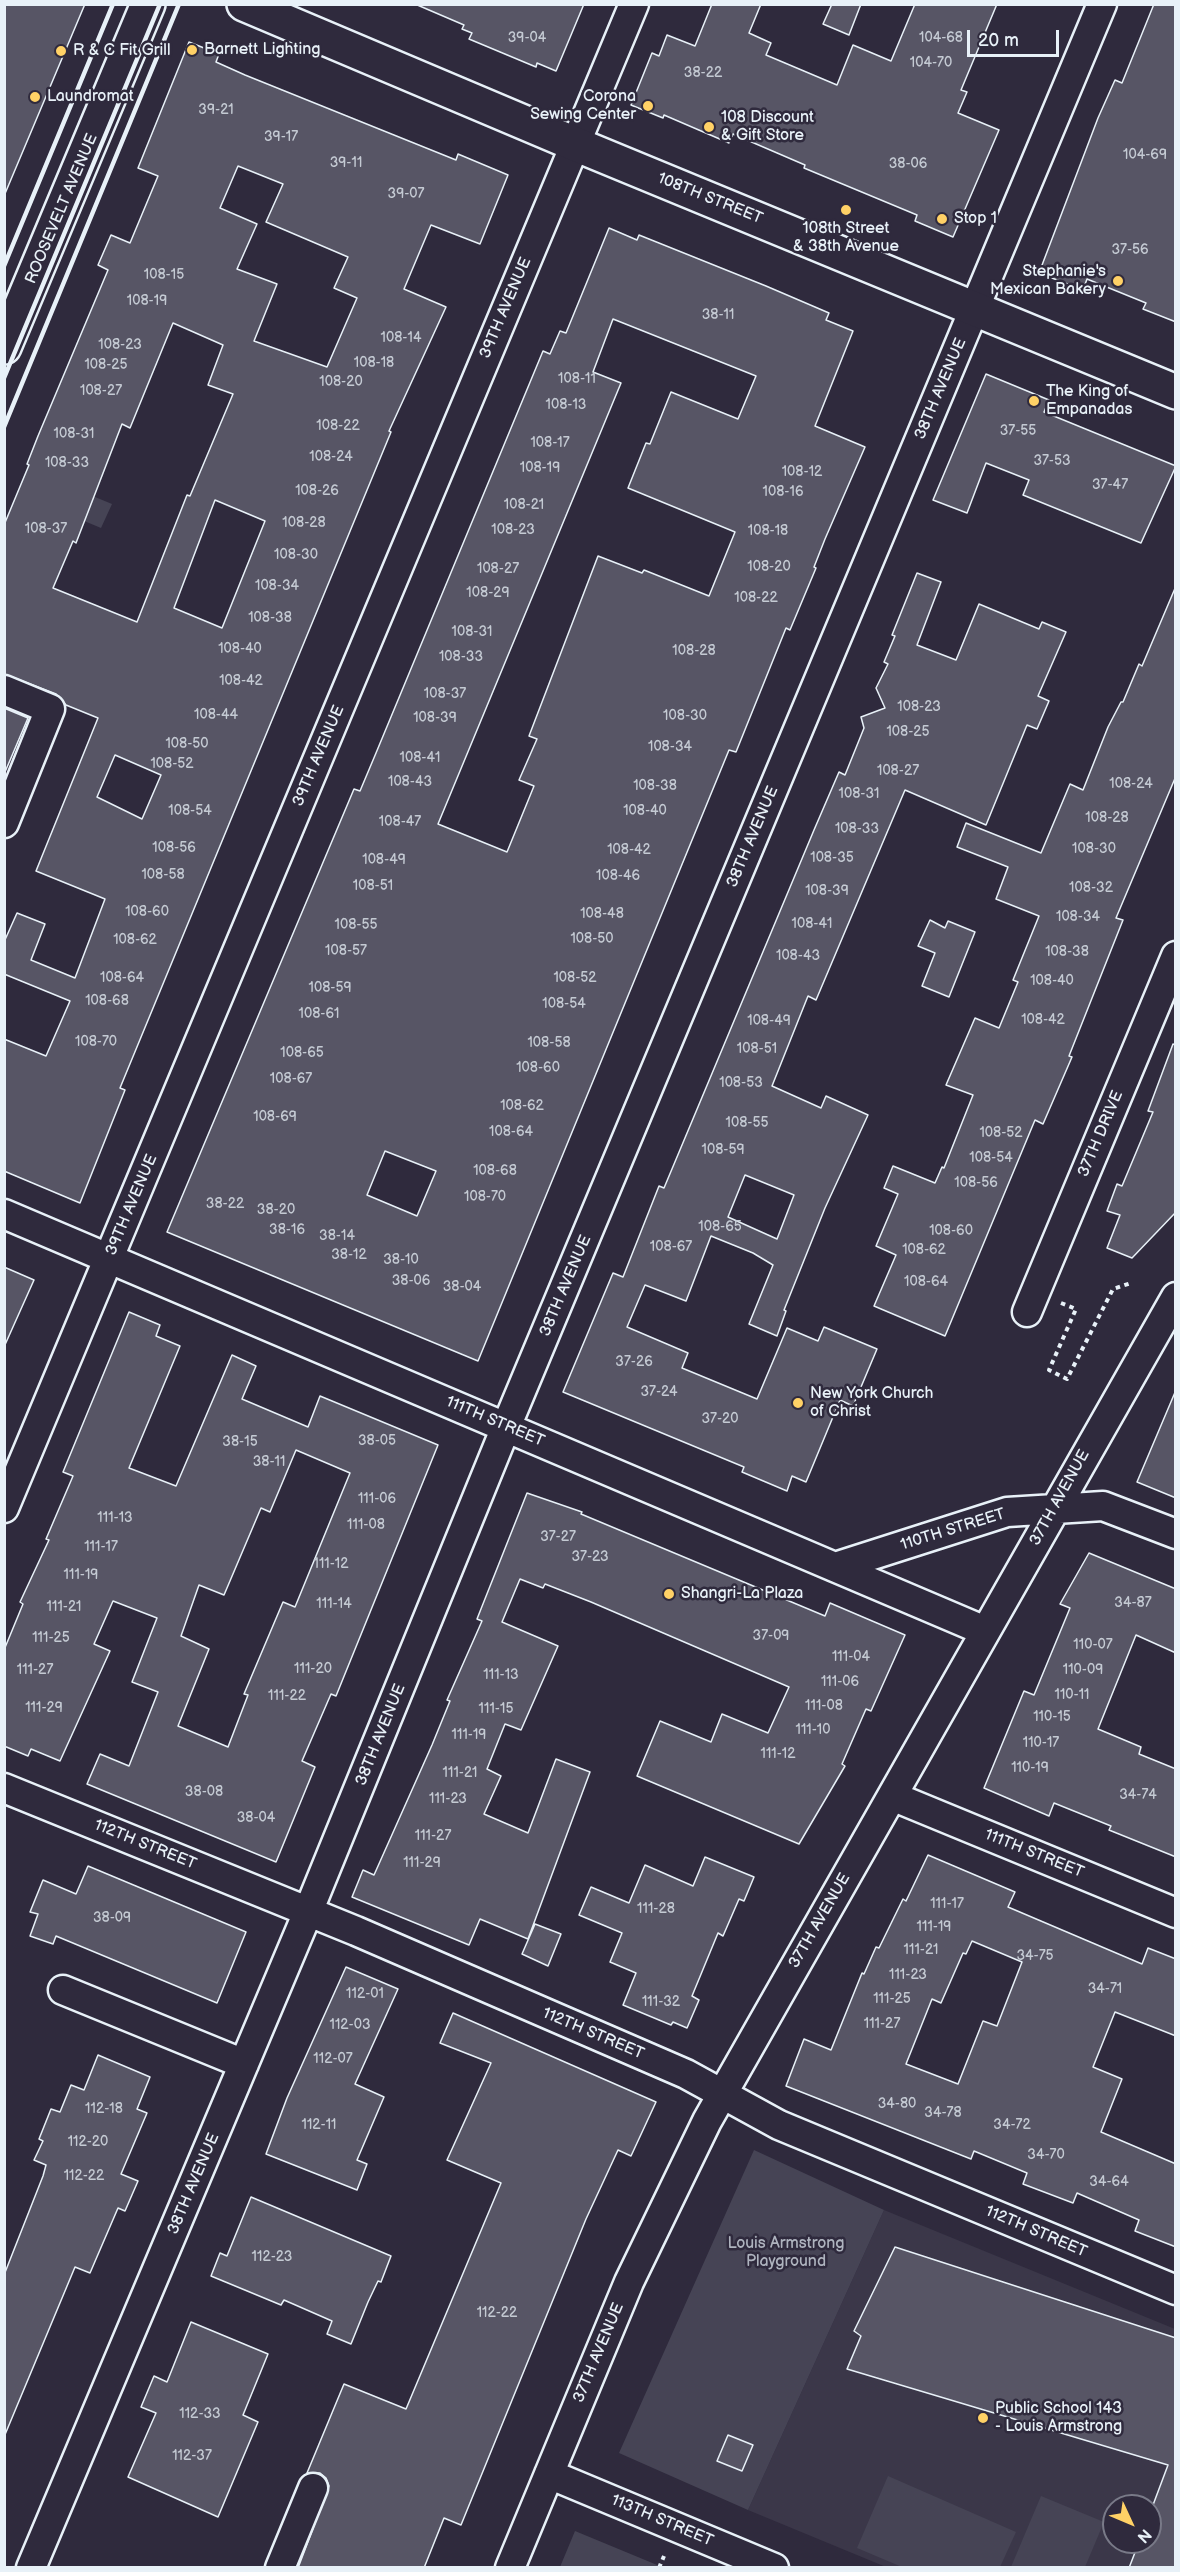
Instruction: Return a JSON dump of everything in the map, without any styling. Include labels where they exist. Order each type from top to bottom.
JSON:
[{"type":"main road","name":"ROOSEVELT AVENUE","points":[[4,347],[148,4]]},
{"type":"main road","name":"108TH STREET","points":[[244,4],[575,144],[1176,392]]},
{"type":"street","name":"39TH AVENUE","points":[[4,1508],[634,4]]},
{"type":"street","name":"38TH AVENUE","points":[[31,2568],[309,1912],[506,1427],[1102,4]]},
{"type":"street","points":[[4,690],[50,709],[4,823]]},
{"type":"street","name":"37TH DRIVE","points":[[1027,1312],[1176,956]]},
{"type":"street","name":"111TH STREET","points":[[4,1214],[986,1631]]},
{"type":"street","name":"37TH AVENUE","points":[[510,2568],[651,2233],[722,2092],[1176,1297]]},
{"type":"street","name":"110TH STREET","points":[[835,1567],[1006,1512],[1103,1506],[1176,1534]]},
{"type":"street","name":"112TH STREET","points":[[4,1788],[309,1912],[664,2065],[722,2092],[779,2126],[1176,2290]]},
{"type":"street","name":"111TH STREET","points":[[892,1796],[1176,1913]]},
{"type":"street","points":[[63,1990],[244,2064]]},
{"type":"street","name":"113TH STREET","points":[[549,2474],[774,2568]]},
{"type":"street","points":[[280,2568],[313,2488]]},
{"type":"path","points":[[1060,1302],[1076,1309],[1049,1370],[1067,1379],[1113,1289],[1131,1283]]},
{"type":"path","points":[[659,2568],[664,2556]]},
{"type":"shaded area","name":"Public School 143 - Louis Armstrong","points":[[884,2210],[1175,2329],[1175,2567],[886,2567],[748,2510]]},
{"type":"green space","points":[[27,469],[112,504],[101,528],[17,493]]},
{"type":"green space","name":"Louis Armstrong Playground","points":[[754,2150],[884,2210],[748,2510],[619,2453]]},
{"type":"green space","points":[[888,2476],[1016,2532],[1000,2567],[902,2567],[857,2548]]},
{"type":"green space","points":[[1041,2496],[1102,2521],[1102,2527],[1085,2567],[1011,2567]]},
{"type":"green space","points":[[575,2531],[662,2567],[560,2567]]},
{"type":"building","points":[[4,4],[85,4],[4,196]]},
{"type":"building","points":[[415,4],[584,4],[556,71],[537,63],[536,67],[469,39],[472,33],[462,29],[464,25]]},
{"type":"building","points":[[712,4],[761,4],[749,33],[771,43],[766,55],[837,85],[853,45],[891,61],[915,4],[997,4],[961,90],[967,92],[958,113],[999,130],[953,237],[915,221],[917,215],[804,168],[805,165],[733,134],[729,143],[664,115],[663,118],[631,105],[652,53],[659,56],[667,35],[695,46]]},
{"type":"building","points":[[832,4],[861,4],[849,35],[823,24]]},
{"type":"building","points":[[1154,4],[1176,4],[1176,322],[1143,309],[1146,303],[1087,279],[1083,290],[1039,273],[1098,118],[1115,80],[1122,83]]},
{"type":"building","points":[[189,42],[219,54],[216,62],[245,75],[456,160],[458,154],[508,175],[480,244],[431,225],[404,289],[446,307],[389,431],[391,432],[120,1088],[125,1090],[80,1203],[4,1171],[4,1039],[46,1056],[70,1001],[4,974],[4,942],[17,913],[45,924],[31,960],[75,978],[105,899],[36,871],[98,718],[66,705],[56,694],[4,674],[4,525],[29,465],[27,464],[38,436],[108,270],[98,265],[111,235],[130,243],[158,176],[138,168]],"holes":[[[238,166],[283,184],[266,222],[348,257],[334,288],[357,298],[327,367],[254,341],[277,284],[237,269],[257,224],[220,208]],[[173,323],[223,345],[208,385],[233,394],[190,496],[187,495],[137,622],[53,588],[73,541],[76,543],[122,424],[130,428]],[[215,500],[265,521],[222,628],[174,608]],[[115,755],[161,775],[142,819],[97,797]]]},
{"type":"building","points":[[609,228],[637,240],[639,235],[829,313],[826,320],[853,331],[815,426],[865,447],[825,539],[814,567],[816,568],[790,630],[786,628],[736,752],[729,750],[478,1361],[167,1232],[354,789],[360,791],[543,351],[550,354],[560,331],[566,333]],"holes":[[[613,319],[756,376],[738,419],[671,392],[650,444],[646,443],[628,488],[735,532],[709,596],[644,570],[642,573],[598,556],[529,736],[537,739],[519,780],[534,786],[507,852],[438,824],[621,383],[593,372]],[[385,1151],[436,1171],[417,1216],[367,1195]]]},
{"type":"building","points":[[986,374],[1049,400],[1044,412],[1176,466],[1141,543],[1023,495],[1029,480],[986,463],[967,513],[933,500]]},
{"type":"building","points":[[917,573],[941,582],[917,645],[956,660],[979,604],[1039,629],[1042,622],[1066,632],[1038,696],[1049,701],[1037,729],[1027,725],[986,825],[905,790],[816,1000],[808,996],[772,1086],[821,1108],[826,1096],[868,1115],[825,1208],[784,1310],[786,1311],[777,1336],[749,1324],[773,1265],[753,1253],[711,1236],[686,1301],[645,1285],[627,1327],[688,1353],[682,1368],[757,1399],[787,1328],[818,1341],[824,1327],[877,1349],[853,1406],[840,1400],[806,1482],[792,1476],[787,1491],[742,1472],[744,1467],[563,1392],[613,1273],[623,1277],[659,1186],[664,1188],[839,772],[845,775],[864,728],[861,717],[885,708],[876,688],[888,664],[884,662],[895,636],[892,635]],"holes":[[[745,1175],[794,1195],[777,1239],[728,1217]]]},
{"type":"building","points":[[1176,586],[1176,776],[1116,918],[1123,920],[1069,1056],[1072,1057],[1043,1124],[1035,1120],[945,1336],[874,1306],[896,1255],[876,1246],[898,1194],[884,1188],[893,1166],[935,1183],[942,1167],[944,1168],[973,1095],[946,1085],[975,1018],[999,1028],[1018,982],[1013,980],[1039,916],[996,899],[1008,867],[957,847],[966,823],[1041,853],[1070,784],[1083,790],[1108,727],[1123,702],[1139,664],[1142,666]]},
{"type":"building","points":[[4,708],[28,718],[5,772],[4,772]]},
{"type":"building","points":[[930,920],[945,928],[948,921],[975,932],[949,997],[922,986],[935,953],[918,946]]},
{"type":"building","points":[[1173,1044],[1176,1045],[1176,1212],[1132,1258],[1107,1248],[1120,1215],[1107,1211],[1117,1184],[1122,1186],[1153,1112],[1148,1111]]},
{"type":"building","points":[[4,1267],[34,1280],[4,1347]]},
{"type":"building","points":[[129,1312],[160,1325],[156,1336],[180,1346],[129,1468],[176,1486],[232,1355],[256,1366],[242,1399],[308,1427],[320,1396],[438,1445],[336,1696],[331,1694],[302,1761],[315,1767],[276,1862],[87,1784],[100,1754],[129,1766],[158,1692],[132,1682],[157,1618],[113,1601],[94,1644],[110,1651],[60,1761],[31,1749],[28,1756],[4,1746],[4,1650],[23,1604],[20,1602],[49,1540],[46,1539],[73,1476],[63,1472]],"holes":[[[296,1450],[350,1473],[295,1607],[283,1602],[244,1694],[248,1695],[228,1747],[178,1726],[209,1649],[181,1636],[199,1585],[224,1595],[261,1508],[270,1512]]]},
{"type":"building","points":[[1176,1390],[1176,1498],[1137,1482]]},
{"type":"building","points":[[527,1493],[582,1512],[581,1514],[825,1616],[830,1603],[905,1635],[871,1711],[866,1709],[842,1764],[845,1766],[799,1844],[637,1776],[660,1721],[711,1742],[722,1714],[768,1733],[789,1687],[591,1602],[545,1584],[543,1588],[520,1579],[502,1622],[558,1646],[521,1730],[505,1724],[487,1769],[501,1776],[484,1814],[528,1833],[556,1759],[590,1772],[528,1939],[480,1919],[469,1945],[352,1897],[363,1870],[374,1875],[432,1745],[450,1701],[447,1700],[482,1621],[477,1619]]},
{"type":"building","points":[[1089,1553],[1176,1589],[1176,1653],[1136,1635],[1098,1729],[1141,1747],[1139,1754],[1176,1769],[1176,1857],[1109,1830],[1111,1826],[1054,1803],[1049,1816],[984,1788],[1024,1691],[1034,1695],[1070,1608],[1060,1604]]},
{"type":"building","points":[[928,1855],[1015,1892],[1008,1907],[1142,1964],[1148,1948],[1176,1959],[1176,2036],[1115,2012],[1093,2067],[1122,2079],[1101,2132],[1176,2164],[1176,2247],[1135,2231],[1139,2220],[1077,2193],[1073,2203],[1023,2184],[1027,2173],[974,2151],[971,2159],[786,2086],[804,2039],[831,2050],[862,1973],[864,1974],[876,1947],[879,1948],[903,1899],[906,1901]],"holes":[[[972,1941],[1022,1962],[997,2026],[983,2021],[958,2084],[906,2064],[932,1999],[941,2003],[963,1953],[966,1954]]]},
{"type":"building","points":[[705,1857],[754,1877],[744,1901],[739,1899],[723,1936],[718,1933],[692,1996],[699,2000],[687,2028],[673,2022],[671,2025],[623,2005],[636,1973],[610,1962],[622,1933],[579,1915],[591,1887],[629,1903],[645,1865],[693,1886]]},
{"type":"building","points":[[88,1866],[246,1932],[217,2003],[56,1936],[53,1944],[30,1936],[38,1914],[30,1912],[43,1880],[76,1894]]},
{"type":"building","points":[[535,1924],[561,1934],[548,1966],[522,1954]]},
{"type":"building","points":[[346,1967],[398,1989],[355,2084],[384,2097],[357,2160],[367,2164],[357,2190],[266,2154],[287,2098]]},
{"type":"building","points":[[453,2013],[656,2102],[631,2156],[618,2150],[586,2219],[461,2525],[444,2518],[424,2568],[298,2568],[329,2486],[326,2478],[320,2473],[307,2473],[344,2384],[406,2409],[501,2183],[447,2160],[491,2063],[440,2043]]},
{"type":"building","points":[[98,2055],[150,2077],[137,2109],[147,2113],[121,2174],[138,2181],[125,2211],[118,2208],[90,2273],[75,2267],[4,2437],[4,2275],[43,2176],[46,2165],[34,2160],[43,2141],[39,2139],[51,2109],[60,2112],[71,2085],[84,2090]]},
{"type":"building","points":[[251,2197],[391,2256],[381,2282],[378,2281],[368,2302],[351,2344],[327,2334],[332,2321],[284,2300],[281,2305],[211,2276],[220,2253],[227,2256]]},
{"type":"building","points":[[895,2247],[1176,2338],[1176,2568],[1129,2568],[1134,2554],[1162,2554],[1162,2494],[1157,2494],[1168,2465],[847,2369],[861,2336],[854,2331]]},
{"type":"building","points":[[191,2322],[268,2354],[243,2415],[258,2422],[218,2517],[128,2477],[156,2413],[141,2407],[154,2376],[167,2382]]},
{"type":"building","points":[[728,2435],[753,2445],[742,2471],[717,2461]]},
{"type":"railway","points":[[4,266],[113,4]]},
{"type":"railway","points":[[4,378],[160,4]]},
{"type":"railway","points":[[4,427],[179,4]]},
{"type":"place","name":"Barnett Lighting","points":[[192,50]]},
{"type":"place","name":"R & C Fit Grill","points":[[61,51]]},
{"type":"place","name":"Laundromat","points":[[35,97]]},
{"type":"place","name":"Corona Sewing Center","points":[[648,106]]},
{"type":"place","name":"108 Discount & Gift Store","points":[[709,127]]},
{"type":"place","name":"108th Street & 38th Avenue","points":[[846,210]]},
{"type":"place","name":"Stop 1","points":[[942,219]]},
{"type":"place","name":"Stephanie's Mexican Bakery","points":[[1118,281]]},
{"type":"place","name":"The King of Empanadas","points":[[1034,401]]},
{"type":"place","name":"New York Church of Christ","points":[[798,1403]]},
{"type":"place","name":"Shangri-La Plaza","points":[[669,1594]]},
{"type":"place","name":"Public School 143 - Louis Armstrong","points":[[983,2418]]}]
